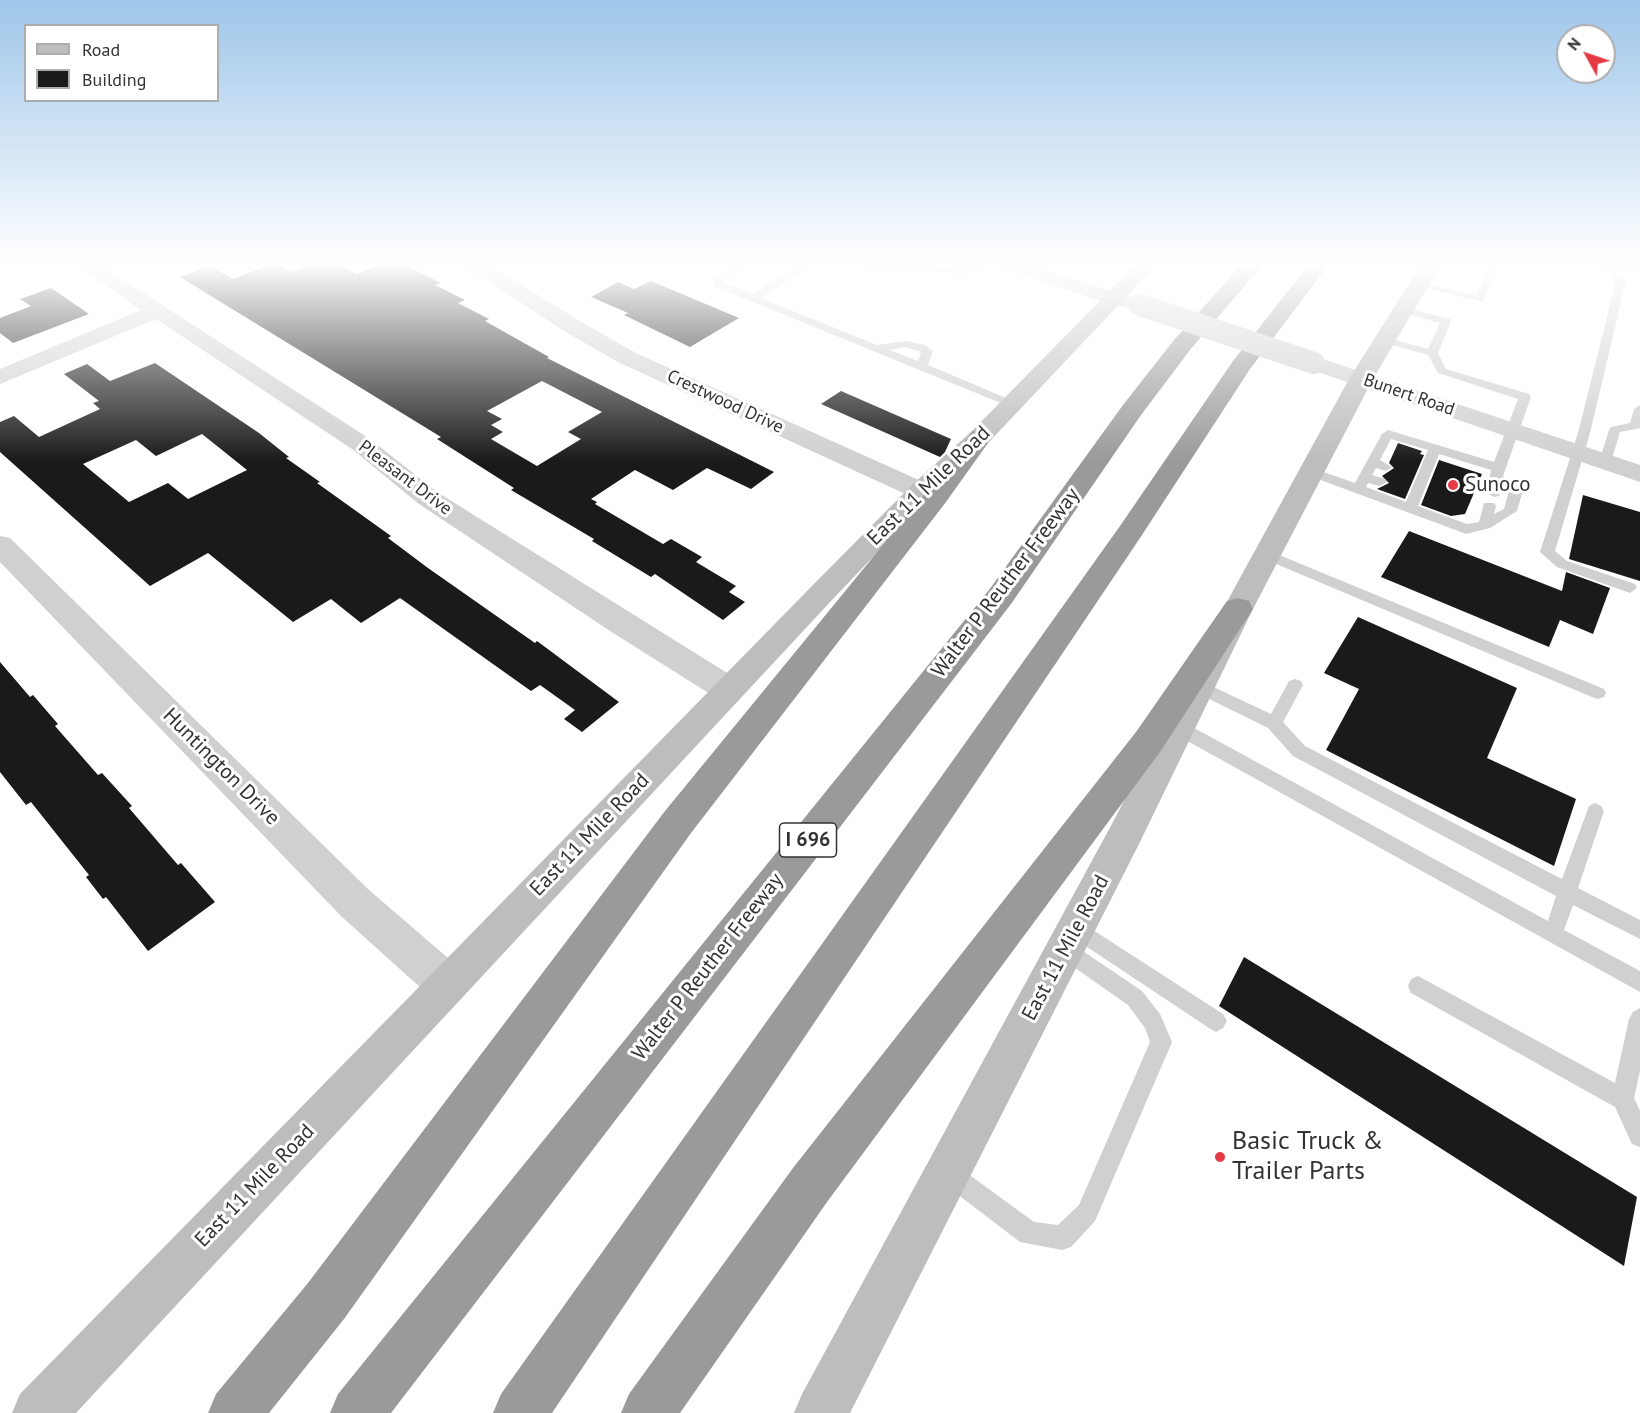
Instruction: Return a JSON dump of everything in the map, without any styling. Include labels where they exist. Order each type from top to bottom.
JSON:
[{"type":"highway","name":"Walter P Reuther Freeway","points":[[357,1413],[1000,597],[1132,410],[1196,329]]},
{"type":"highway","points":[[520,1413],[1116,552],[1241,366],[1269,329]]},
{"type":"highway","points":[[236,1413],[326,1301],[678,822],[937,496],[981,436]]},
{"type":"highway","points":[[648,1413],[810,1185],[1148,742],[1238,609]]},
{"type":"main road","name":"East 11 Mile Road","points":[[39,1413],[729,690],[921,491],[981,436],[1084,329]]},
{"type":"main road","name":"East 11 Mile Road","points":[[821,1413],[1070,939],[1238,609],[1361,379],[1392,329]]},
{"type":"street","points":[[0,377],[114,329]]},
{"type":"street","name":"Pleasant Drive","points":[[185,329],[361,444],[428,498],[729,690]]},
{"type":"street","name":"Crestwood Drive","points":[[577,329],[628,358],[921,491]]},
{"type":"street","name":"Bunert Road","points":[[1212,329],[1640,474]]},
{"type":"street","name":"Huntington Drive","points":[[0,545],[355,903],[447,984]]},
{"type":"lane","points":[[829,329],[1012,403]]},
{"type":"lane","points":[[1432,353],[1443,329]]},
{"type":"lane","points":[[1609,329],[1578,453],[1547,552],[1562,564],[1630,588]]},
{"type":"lane","points":[[1385,340],[1432,353],[1442,370],[1525,397],[1498,473],[1485,525]]},
{"type":"lane","points":[[876,348],[906,344],[921,346],[927,351],[927,356],[921,366]]},
{"type":"lane","points":[[1605,462],[1615,430],[1638,426],[1640,409]]},
{"type":"lane","points":[[1311,472],[1361,483],[1410,508],[1466,529],[1485,525],[1510,511],[1516,490],[1498,473],[1388,434],[1361,483]]},
{"type":"lane","points":[[1410,508],[1411,492],[1420,470],[1435,449]]},
{"type":"lane","points":[[1375,457],[1389,461]]},
{"type":"lane","points":[[1361,483],[1380,482]]},
{"type":"lane","points":[[1267,555],[1598,693]]},
{"type":"lane","points":[[1274,723],[1295,685]]},
{"type":"lane","points":[[1199,687],[1274,723],[1299,751],[1640,930]]},
{"type":"lane","points":[[1179,728],[1640,982]]},
{"type":"lane","points":[[1553,934],[1595,811]]},
{"type":"lane","points":[[1070,939],[1216,1021]]},
{"type":"lane","points":[[948,1172],[1029,1233],[1062,1239],[1087,1213],[1161,1042],[1153,1021],[1135,998],[1070,939]]},
{"type":"lane","points":[[1418,986],[1623,1099],[1640,1136]]},
{"type":"lane","points":[[1623,1099],[1640,1019]]},
{"type":"building","points":[[0,329],[50,329],[13,343],[0,333]]},
{"type":"building","points":[[265,329],[499,329],[549,357],[547,358],[774,472],[751,489],[707,468],[673,490],[635,470],[591,499],[597,502],[595,504],[663,544],[671,539],[702,557],[696,562],[736,586],[729,592],[745,602],[723,620],[655,574],[651,577],[592,541],[594,539],[511,490],[514,488],[437,439],[441,437]],"holes":[[[542,381],[602,412],[568,432],[581,439],[537,466],[491,439],[503,432],[491,425],[502,419],[487,411]]]},
{"type":"building","points":[[653,329],[721,329],[690,347]]},
{"type":"building","points":[[155,363],[259,433],[289,457],[286,458],[320,482],[317,483],[391,536],[388,538],[428,568],[535,643],[537,641],[619,702],[582,732],[564,719],[575,710],[540,685],[531,691],[400,598],[361,623],[331,599],[293,622],[208,553],[150,586],[0,452],[0,422],[14,416],[39,437],[100,409],[93,403],[99,401],[64,374],[87,364],[110,381]],"holes":[[[202,434],[247,470],[188,499],[168,483],[129,502],[83,464],[136,440],[156,456]]]},
{"type":"building","points":[[841,391],[951,439],[945,452],[940,457],[821,404]]},
{"type":"building","points":[[1398,443],[1422,451],[1420,454],[1424,455],[1405,499],[1377,489],[1389,483],[1382,476],[1394,468],[1389,463]]},
{"type":"building","points":[[1439,460],[1482,474],[1465,514],[1451,516],[1421,505]]},
{"type":"building","points":[[1583,495],[1640,512],[1640,581],[1569,559]]},
{"type":"building","points":[[1409,531],[1562,591],[1566,572],[1610,588],[1593,634],[1560,620],[1549,647],[1381,577]]},
{"type":"building","points":[[1358,617],[1517,688],[1487,758],[1576,799],[1554,866],[1326,750],[1359,689],[1324,673]]},
{"type":"building","points":[[0,662],[30,697],[33,695],[58,724],[55,726],[98,775],[102,773],[132,806],[129,808],[178,865],[181,863],[215,902],[148,951],[106,897],[103,899],[86,877],[89,875],[31,802],[26,805],[0,772]]},
{"type":"building","points":[[1244,957],[1637,1197],[1624,1266],[1219,1006]]},
{"type":"place","name":"Sunoco","points":[[1453,485]]},
{"type":"place","name":"Basic Truck & Trailer Parts","points":[[1220,1157]]}]
